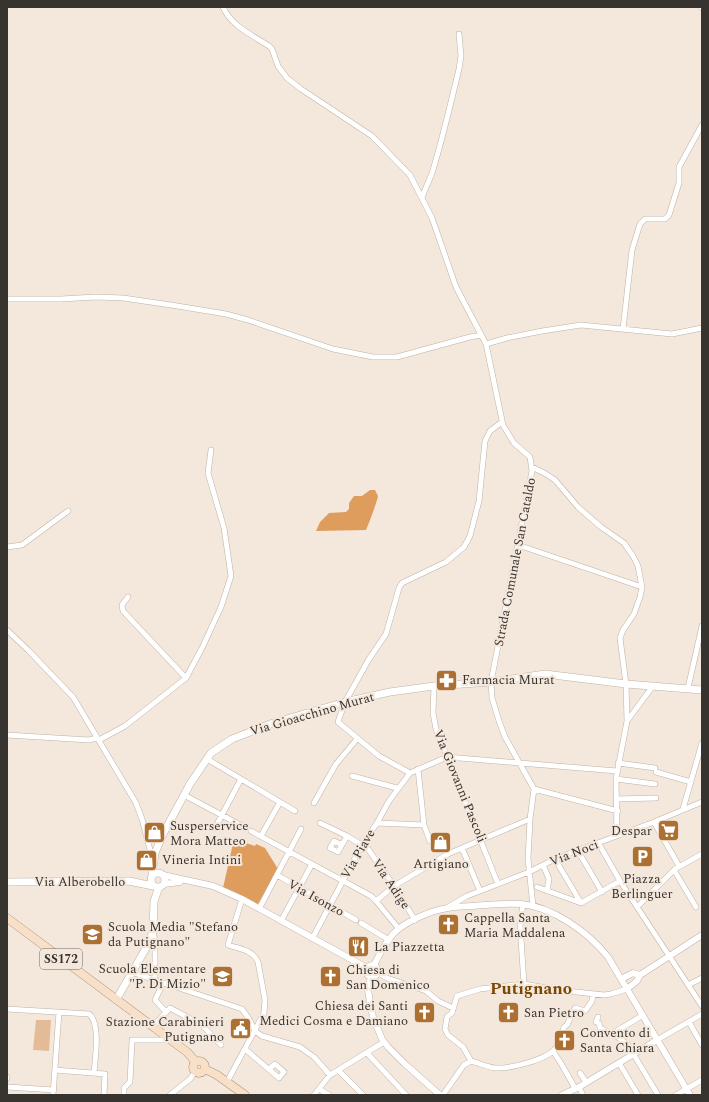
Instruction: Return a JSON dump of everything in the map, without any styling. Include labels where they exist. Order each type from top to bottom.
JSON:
[{"type":"main road","name":"Via Gioacchino Murat","points":[[156,875],[154,856],[163,834],[184,795],[207,759],[216,749],[251,731],[345,702],[390,692],[434,686],[491,682],[544,674],[626,684],[702,690]]},
{"type":"main road","points":[[156,875],[151,882],[159,886]]},
{"type":"main road","points":[[116,1000],[149,943],[153,930],[154,901],[159,886],[165,878],[156,875],[129,881]]},
{"type":"main road","name":"Via Alberobello","points":[[7,882],[129,881],[159,886]]},
{"type":"main road","name":"SS172","points":[[7,918],[188,1052],[195,1061],[198,1060],[203,1062],[205,1069],[212,1071],[246,1095]]},
{"type":"main road","points":[[195,1061],[192,1066],[195,1072],[200,1073],[205,1069]]},
{"type":"street","name":"Strada Comunale San Cataldo","points":[[223,7],[228,18],[272,49],[278,66],[287,78],[372,136],[410,175],[432,218],[456,287],[486,344],[502,422],[514,443],[530,457],[532,467],[491,682],[492,698],[498,721],[505,737],[534,789]]},
{"type":"street","points":[[422,198],[425,188],[429,182],[437,156],[459,69],[461,56],[459,34]]},
{"type":"street","points":[[623,329],[632,250],[640,224],[645,219],[665,219],[669,215],[679,183],[679,167],[702,124]]},
{"type":"street","points":[[7,299],[61,299],[96,297],[123,298],[179,306],[226,314],[333,349],[373,357],[397,357],[481,335]]},
{"type":"street","points":[[486,344],[521,335],[581,325],[672,334],[702,328]]},
{"type":"street","points":[[502,422],[490,431],[485,441],[479,502],[470,536],[464,547],[446,562],[402,583],[399,588],[386,634],[345,702],[338,722],[379,756],[410,773],[447,757],[617,771]]},
{"type":"street","points":[[7,734],[89,740],[98,738],[99,740],[125,726],[186,678],[221,607],[231,576],[224,528],[208,473],[211,450]]},
{"type":"street","points":[[532,467],[555,480],[578,507],[624,543],[638,566],[642,587],[638,606],[623,630],[620,638],[626,684],[627,721],[616,779],[616,799],[618,811],[617,836]]},
{"type":"street","points":[[7,547],[22,545],[68,511]]},
{"type":"street","points":[[518,545],[642,587]]},
{"type":"street","points":[[128,597],[122,605],[123,611],[186,678]]},
{"type":"street","points":[[688,688],[702,626]]},
{"type":"street","points":[[7,630],[30,651],[73,697],[136,803],[150,850],[154,856]]},
{"type":"street","name":"Via Giovanni Pascoli","points":[[434,686],[433,713],[435,724],[498,884]]},
{"type":"street","points":[[627,721],[653,686]]},
{"type":"street","points":[[314,803],[336,764],[357,739]]},
{"type":"street","points":[[683,809],[701,752],[702,743]]},
{"type":"street","points":[[207,759],[295,810]]},
{"type":"street","points":[[618,763],[656,770],[691,782]]},
{"type":"street","points":[[418,770],[424,825],[430,841]]},
{"type":"street","name":"Via Piave","points":[[312,939],[362,846],[397,788],[410,773]]},
{"type":"street","points":[[352,776],[397,788]]},
{"type":"street","points":[[215,828],[242,779]]},
{"type":"street","points":[[616,779],[655,784]]},
{"type":"street","points":[[533,906],[529,872],[530,819],[534,789],[618,811]]},
{"type":"street","points":[[184,795],[246,828]]},
{"type":"street","points":[[616,799],[656,798]]},
{"type":"street","points":[[261,836],[280,802]]},
{"type":"street","name":"Via Noci","points":[[448,908],[468,896],[529,872],[556,859],[599,844],[702,802]]},
{"type":"street","points":[[376,901],[394,886],[448,854],[530,819]]},
{"type":"street","points":[[377,822],[424,825]]},
{"type":"street","points":[[654,822],[679,866]]},
{"type":"street","name":"Via Adige","points":[[320,823],[347,836],[368,849],[394,886],[415,920]]},
{"type":"street","points":[[259,909],[301,829]]},
{"type":"street","points":[[251,831],[371,896],[399,929]]},
{"type":"street","points":[[342,845],[347,836]]},
{"type":"street","points":[[599,844],[620,881],[702,1006]]},
{"type":"street","points":[[462,848],[480,891]]},
{"type":"street","points":[[578,851],[602,892]]},
{"type":"street","points":[[637,907],[674,870],[702,854]]},
{"type":"street","points":[[556,859],[581,903]]},
{"type":"street","points":[[281,921],[312,864]]},
{"type":"street","points":[[543,865],[549,879],[547,891]]},
{"type":"street","points":[[674,870],[696,907]]},
{"type":"street","points":[[156,875],[213,886],[259,909],[367,968]]},
{"type":"street","name":"Via Isonzo","points":[[277,875],[359,921],[389,940]]},
{"type":"street","points":[[159,886],[188,881]]},
{"type":"street","points":[[537,887],[581,903],[620,881]]},
{"type":"street","points":[[227,1082],[264,1013],[265,1000],[256,957],[250,952],[228,945],[242,900]]},
{"type":"street","points":[[374,965],[389,940],[399,929],[415,920],[448,908],[503,903],[522,904],[533,906],[563,918],[599,947],[608,957],[690,1095]]},
{"type":"street","points":[[522,904],[520,924],[524,984]]},
{"type":"street","points":[[153,930],[155,941],[155,980]]},
{"type":"street","points":[[593,994],[592,1001],[586,1011],[575,1008],[568,1025],[564,1026],[559,1043],[553,1051],[536,1060],[510,1067],[495,1068],[471,1061],[463,1047],[459,1042],[451,1038],[446,1029],[447,1017],[452,1013],[457,996],[480,989],[524,984],[593,994],[611,994],[627,989],[637,981],[640,975],[702,935]]},
{"type":"street","points":[[367,968],[369,965],[374,965]]},
{"type":"street","points":[[374,965],[377,967],[378,973]]},
{"type":"street","points":[[367,968],[367,973],[371,976]]},
{"type":"street","points":[[131,972],[242,1009],[255,1031],[262,1036],[300,1047],[314,1057],[330,1075]]},
{"type":"street","points":[[378,973],[387,978],[426,991],[438,1001],[453,1008]]},
{"type":"street","points":[[371,976],[376,976],[378,973]]},
{"type":"street","points":[[621,979],[633,973],[640,975]]},
{"type":"street","points":[[371,976],[368,990],[370,1002],[384,1042],[405,1064],[440,1095]]},
{"type":"street","points":[[688,985],[702,978]]},
{"type":"street","points":[[163,983],[155,1000],[166,1012]]},
{"type":"street","points":[[153,1026],[170,1008],[202,1025],[221,1045]]},
{"type":"street","points":[[7,1009],[89,1014],[92,1016],[96,1026],[94,1073]]},
{"type":"street","points":[[7,1087],[53,1092],[59,1012]]},
{"type":"street","points":[[562,1095],[577,1088],[702,1014]]},
{"type":"street","points":[[615,1035],[615,1032],[643,1015]]},
{"type":"street","points":[[598,1018],[596,1022],[599,1023],[600,1028],[612,1035],[615,1035],[628,1045],[658,1095]]},
{"type":"street","points":[[689,1022],[702,1045]]},
{"type":"street","points":[[124,1095],[124,1088],[130,1082],[132,1040],[162,1040],[167,1037]]},
{"type":"street","points":[[314,1095],[330,1075],[384,1042]]},
{"type":"street","points":[[245,1049],[269,1069]]},
{"type":"street","points":[[553,1051],[583,1095]]},
{"type":"street","points":[[367,1053],[406,1095]]},
{"type":"street","points":[[443,1095],[464,1065],[471,1061]]},
{"type":"street","points":[[619,1063],[638,1095]]},
{"type":"street","points":[[55,1070],[105,1074],[104,1095]]},
{"type":"street","points":[[338,1070],[363,1095]]},
{"type":"street","points":[[170,1095],[190,1079],[195,1072]]},
{"type":"street","points":[[580,1073],[586,1082]]},
{"type":"street","points":[[676,1095],[702,1080]]},
{"type":"street","points":[[319,1089],[329,1095]]},
{"type":"shaded area","points":[[370,490],[375,490],[378,496],[366,530],[316,531],[320,522],[329,513],[346,512],[349,509],[349,503],[354,496],[362,496]]},
{"type":"shaded area","points":[[234,839],[255,846],[256,844],[265,848],[278,869],[258,904],[223,888]]},
{"type":"shaded area","points":[[36,1020],[51,1020],[49,1051],[33,1050]]},
{"type":"place","name":"Farmacia Murat","points":[[446,680]]},
{"type":"place","name":"Despar","points":[[668,831]]},
{"type":"place","name":"Susperservice Mora Matteo","points":[[154,833]]},
{"type":"place","name":"Artigiano","points":[[441,842]]},
{"type":"place","name":"Piazza Berlinguer","points":[[642,857]]},
{"type":"place","name":"Vineria Intini","points":[[147,860]]},
{"type":"place","name":"Cappella Santa Maria Maddalena","points":[[449,925]]},
{"type":"place","name":"Scuola Media \"Stefano da Putignano\"","points":[[93,934]]},
{"type":"place","name":"La Piazzetta","points":[[359,947]]},
{"type":"place","name":"Scuola Elementare \"P. Di Mizio\"","points":[[222,976]]},
{"type":"place","name":"Chiesa di San Domenico","points":[[331,977]]},
{"type":"place","name":"Chiesa dei Santi Medici Cosma e Damiano","points":[[424,1013]]},
{"type":"place","name":"San Pietro","points":[[509,1013]]},
{"type":"place","name":"Stazione Carabinieri Putignano","points":[[240,1029]]},
{"type":"place","name":"Convento di Santa Chiara","points":[[565,1040]]},
{"type":"district","name":"Putignano","points":[[531,989]]}]
